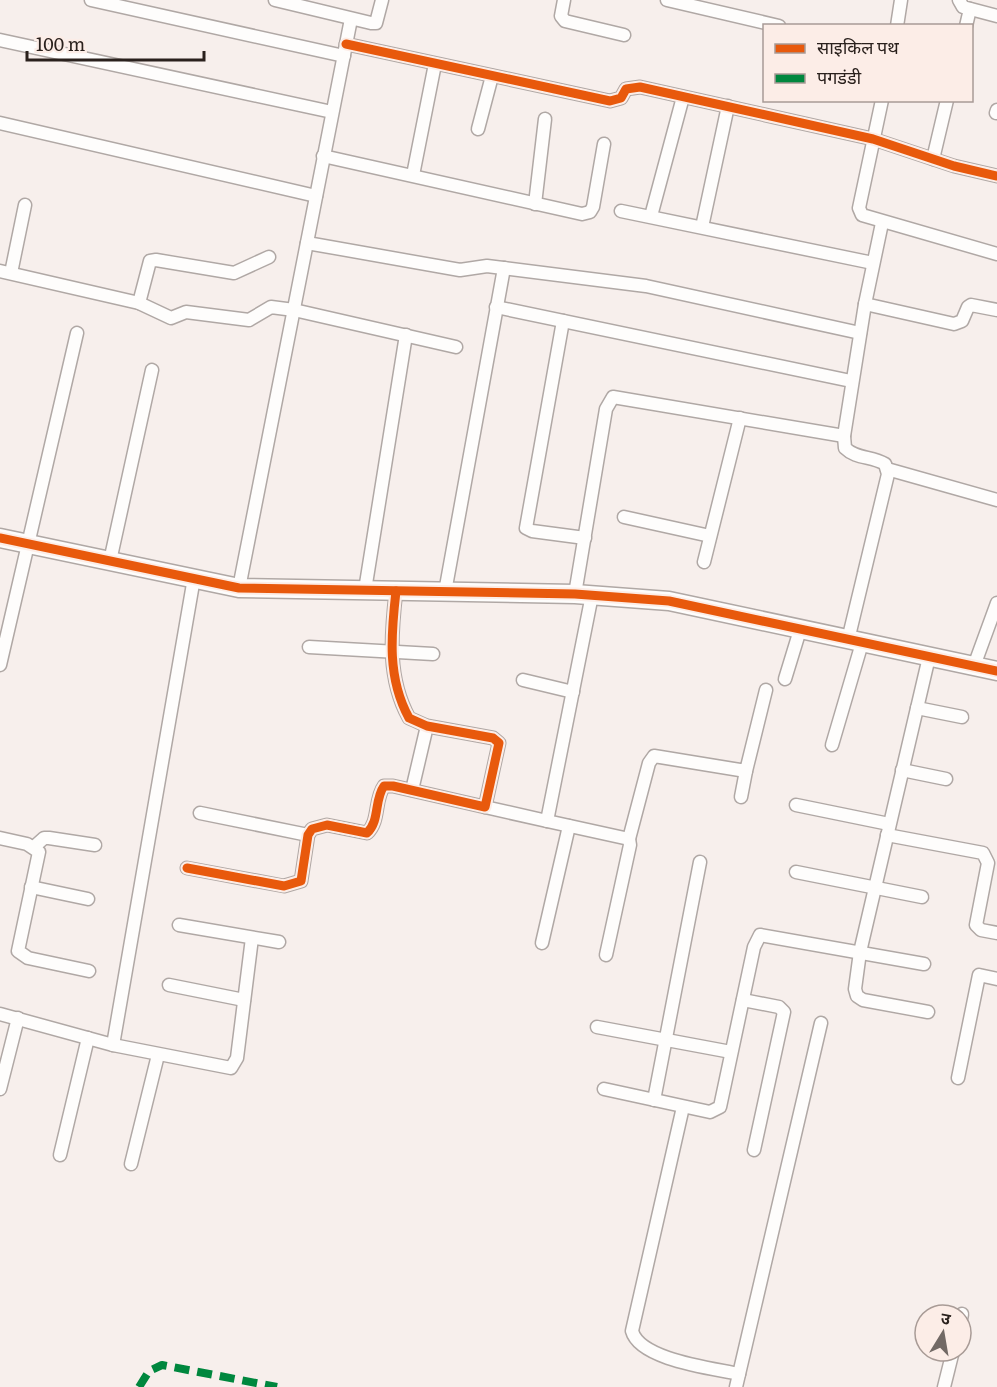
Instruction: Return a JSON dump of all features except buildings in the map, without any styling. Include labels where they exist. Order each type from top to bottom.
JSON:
[{"type":"street","points":[[91,0],[345,50],[435,64],[610,101],[621,98],[626,88],[632,86],[873,139],[933,159],[997,176]]},
{"type":"street","points":[[275,0],[301,3],[351,19],[376,23],[382,0]]},
{"type":"street","points":[[564,0],[561,16],[565,21],[624,35]]},
{"type":"street","points":[[668,0],[770,24]]},
{"type":"street","points":[[897,24],[901,0]]},
{"type":"street","points":[[959,0],[963,7],[997,16]]},
{"type":"street","points":[[966,24],[970,9]]},
{"type":"street","points":[[239,588],[351,19]]},
{"type":"street","points":[[0,40],[332,112]]},
{"type":"street","points":[[413,175],[435,64]]},
{"type":"street","points":[[478,129],[492,76]]},
{"type":"street","points":[[651,216],[683,97]]},
{"type":"street","points":[[882,102],[860,212],[866,218],[882,223],[997,254]]},
{"type":"street","points":[[933,159],[947,102]]},
{"type":"street","points":[[702,226],[728,106]]},
{"type":"street","points":[[535,204],[545,118]]},
{"type":"street","points":[[0,123],[316,196]]},
{"type":"street","points":[[323,156],[582,214],[590,212],[593,207],[604,144]]},
{"type":"street","points":[[25,206],[5,272],[139,303],[171,318],[186,312],[249,320],[272,307],[456,346]]},
{"type":"street","points":[[621,211],[873,263]]},
{"type":"street","points":[[882,223],[864,304],[851,381],[844,436],[845,448],[850,454],[880,460],[887,469],[997,500]]},
{"type":"street","points":[[307,243],[460,270],[487,266],[646,286],[860,333]]},
{"type":"street","points":[[139,303],[150,261],[156,260],[234,273],[269,257]]},
{"type":"street","points":[[445,592],[504,268]]},
{"type":"street","points":[[864,304],[954,324],[962,321],[971,305],[997,310]]},
{"type":"street","points":[[496,307],[851,381]]},
{"type":"street","points":[[563,321],[526,528],[532,531],[585,538]]},
{"type":"street","points":[[0,665],[77,333]]},
{"type":"street","points":[[365,590],[406,335]]},
{"type":"street","points":[[110,561],[153,370]]},
{"type":"street","points":[[547,821],[573,692],[584,595],[585,538],[606,409],[613,397],[844,436]]},
{"type":"street","points":[[704,562],[740,418]]},
{"type":"street","points":[[832,744],[855,641],[887,469]]},
{"type":"street","points":[[624,517],[710,536]]},
{"type":"street","points":[[0,538],[239,588],[584,595],[669,601],[997,670]]},
{"type":"street","points":[[113,1045],[194,578]]},
{"type":"street","points":[[396,591],[390,651],[394,678],[409,718],[427,726],[497,740],[500,746],[484,807]]},
{"type":"street","points":[[974,666],[997,603]]},
{"type":"street","points":[[785,679],[800,630]]},
{"type":"street","points":[[309,647],[433,654]]},
{"type":"street","points":[[928,1012],[863,1000],[856,996],[860,952],[929,657]]},
{"type":"street","points":[[523,681],[573,692]]},
{"type":"street","points":[[741,797],[766,690]]},
{"type":"street","points":[[917,708],[962,717]]},
{"type":"street","points":[[412,790],[427,726]]},
{"type":"street","points":[[606,955],[630,845],[629,839],[649,763],[654,756],[746,771]]},
{"type":"street","points":[[902,770],[946,779]]},
{"type":"street","points":[[187,868],[284,886],[301,882],[308,835],[318,825],[367,833],[373,828],[380,792],[384,786],[412,790],[629,839]]},
{"type":"street","points":[[796,805],[983,853],[988,863],[975,925],[981,930],[997,933]]},
{"type":"street","points":[[200,813],[308,835]]},
{"type":"street","points":[[542,943],[569,826]]},
{"type":"street","points":[[0,838],[34,847],[39,852],[18,951],[28,958],[89,971]]},
{"type":"street","points":[[34,847],[44,838],[94,845]]},
{"type":"street","points":[[654,1100],[700,862]]},
{"type":"street","points":[[796,872],[922,897]]},
{"type":"street","points":[[32,887],[88,898]]},
{"type":"street","points":[[179,925],[279,942]]},
{"type":"street","points":[[604,1089],[710,1112],[720,1107],[754,947],[760,935],[924,964]]},
{"type":"street","points":[[0,1014],[113,1045],[231,1068],[237,1058],[252,938]]},
{"type":"street","points":[[958,1078],[979,975],[997,979]]},
{"type":"street","points":[[169,985],[244,1000]]},
{"type":"street","points":[[743,1000],[779,1007],[784,1012],[754,1150]]},
{"type":"street","points":[[0,1089],[18,1018]]},
{"type":"street","points":[[682,1107],[632,1330],[637,1341],[657,1354],[737,1381],[821,1023]]},
{"type":"street","points":[[597,1027],[731,1052]]},
{"type":"street","points":[[60,1155],[88,1038]]},
{"type":"street","points":[[131,1164],[159,1055]]},
{"type":"street","points":[[944,1387],[950,1363]]},
{"type":"marked path","points":[[139,1387],[149,1371],[162,1365],[277,1387]]},
{"type":"cycle path","points":[[346,44],[610,101],[621,98],[626,89],[640,87],[873,139],[954,166],[997,176]]},
{"type":"cycle path","points":[[0,538],[239,588],[575,594],[669,601],[997,671]]},
{"type":"cycle path","points":[[187,868],[284,886],[301,881],[308,835],[312,829],[327,825],[367,833],[374,823],[384,786],[393,786],[485,807],[499,743],[493,738],[427,726],[409,718],[397,687],[392,656],[396,591]]}]
